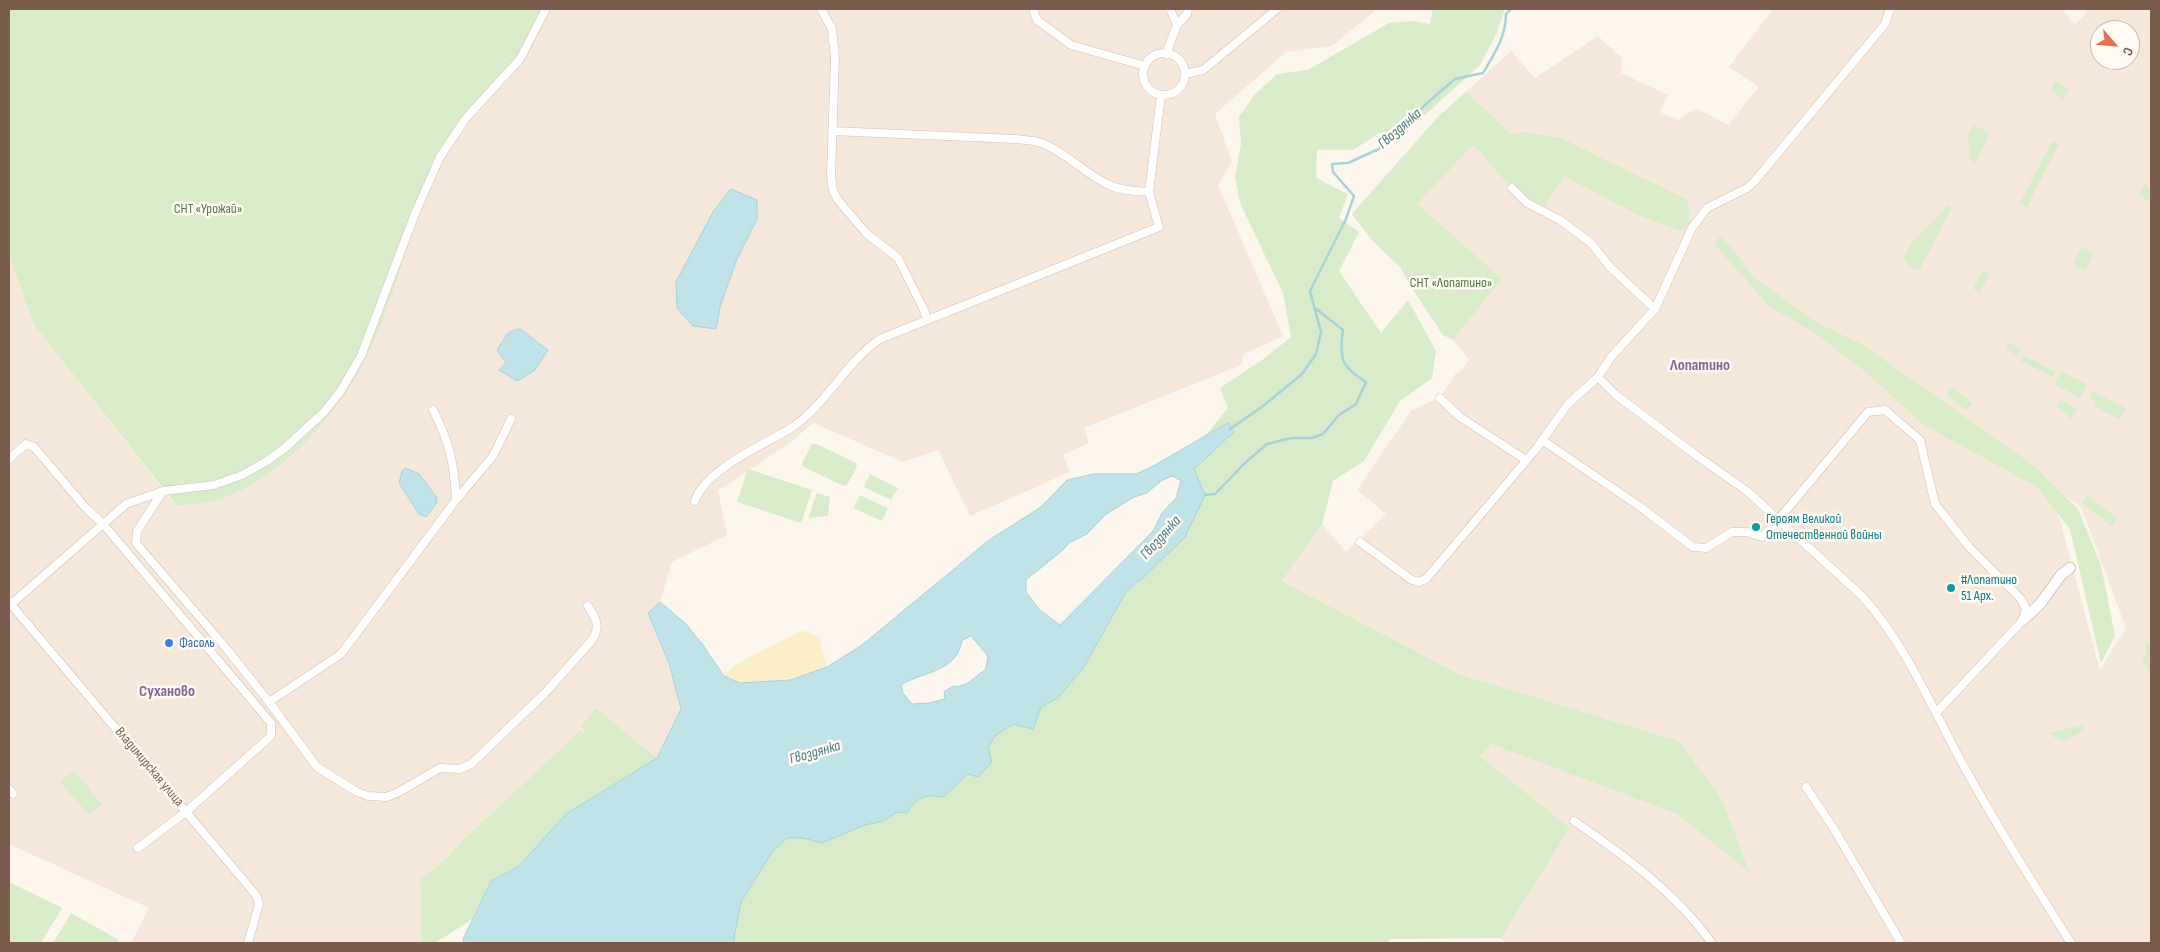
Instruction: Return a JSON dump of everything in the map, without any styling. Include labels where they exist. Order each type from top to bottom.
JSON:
[{"type":"street","points":[[10,604],[104,525],[126,504],[163,491],[214,485],[242,475],[259,466],[286,447],[307,429],[340,392],[361,356],[371,334],[416,211],[440,157],[466,118],[520,59],[546,9]]},
{"type":"street","points":[[821,9],[832,29],[835,58],[832,191],[866,233],[898,258],[924,310],[927,320]]},
{"type":"street","points":[[1035,9],[1034,12],[1037,20],[1071,45],[1145,66]]},
{"type":"street","points":[[1170,9],[1177,25]]},
{"type":"street","points":[[1166,54],[1177,25],[1187,14],[1188,9]]},
{"type":"street","points":[[1185,74],[1203,70],[1277,9]]},
{"type":"street","points":[[1360,542],[1412,580],[1419,582],[1426,579],[1526,460],[1568,404],[1598,377],[1611,357],[1655,309],[1692,228],[1702,212],[1754,182],[1884,24],[1890,9]]},
{"type":"street","points":[[1166,54],[1176,57],[1181,63],[1185,74],[1181,87],[1174,93],[1161,95],[1150,90],[1145,83],[1143,75],[1145,66],[1154,56],[1166,54]]},
{"type":"street","points":[[694,501],[697,493],[716,474],[747,453],[792,427],[807,414],[854,360],[880,339],[1159,226],[1149,192],[1161,95]]},
{"type":"street","points":[[832,131],[1015,139],[1040,142],[1058,151],[1098,180],[1112,187],[1149,192]]},
{"type":"street","points":[[1512,188],[1527,203],[1560,220],[1591,243],[1610,267],[1655,309]]},
{"type":"street","points":[[1598,377],[1616,396],[1747,491],[1862,596],[1878,614],[1910,662],[1961,761],[2006,839],[2071,943]]},
{"type":"street","points":[[1440,398],[1460,417],[1526,460]]},
{"type":"street","points":[[433,410],[448,442],[454,468],[456,500]]},
{"type":"street","points":[[1542,440],[1639,506],[1693,547],[1706,548],[1732,532],[1747,532],[1762,537],[1868,412],[1885,410],[1920,440],[1935,504],[1970,548],[2020,600],[2026,609],[2023,620]]},
{"type":"street","points":[[269,702],[341,654],[456,500],[493,456],[511,419]]},
{"type":"street","points":[[9,459],[26,444],[34,447],[84,506],[104,525],[271,723],[271,736],[187,811],[138,848]]},
{"type":"street","points":[[163,491],[137,531],[136,543],[226,648],[317,766],[357,792],[368,796],[386,797],[397,793],[440,768],[460,769],[481,756],[546,692],[592,640],[598,624],[588,606]]},
{"type":"street","points":[[1936,713],[2040,604],[2061,575],[2070,568]]},
{"type":"street","name":"Владимирская улица","points":[[10,604],[187,811],[256,895],[259,904],[248,943]]},
{"type":"street","points":[[1806,787],[1837,833],[1901,943]]},
{"type":"street","points":[[1574,821],[1625,856],[1654,880],[1702,929],[1712,943]]},
{"type":"shaded area","points":[[551,9],[1377,9],[1332,46],[1286,52],[1215,114],[1232,162],[1218,185],[1283,336],[1244,354],[1241,365],[1084,428],[1089,443],[1063,455],[1070,472],[970,516],[938,450],[903,462],[813,423],[791,442],[718,491],[727,535],[672,562],[660,602],[648,613],[669,663],[681,709],[657,758],[596,708],[589,737],[580,732],[463,840],[446,859],[420,879],[422,943],[131,943],[149,908],[9,844],[9,255],[34,325],[176,506],[217,500],[241,490],[279,466],[336,407],[362,366],[383,316],[421,206],[444,157],[472,118],[523,62]]},
{"type":"shaded area","points":[[1773,9],[2061,9],[2075,24],[2090,9],[2151,9],[2151,943],[1506,943],[1501,938],[1570,828],[1480,756],[1491,744],[1677,814],[1749,872],[1721,797],[1679,741],[1459,674],[1282,581],[1322,524],[1346,552],[1386,514],[1357,490],[1411,411],[1440,397],[1456,373],[1462,370],[1469,360],[1453,340],[1443,335],[1400,267],[1372,240],[1352,214],[1438,117],[1511,51],[1535,78],[1598,36],[1622,58],[1621,73],[1668,95],[1660,112],[1679,120],[1696,108],[1728,125],[1759,87],[1729,67]],"holes":[[[2051,487],[2081,507],[2126,628],[2100,670]]]},
{"type":"green space","name":"СНТ «Урожай»","points":[[9,9],[551,9],[523,62],[470,121],[444,159],[421,209],[385,315],[374,341],[362,366],[336,407],[301,446],[282,464],[261,479],[240,491],[218,500],[177,506],[34,325],[9,255]]},
{"type":"green space","points":[[1433,9],[1505,9],[1495,37],[1480,65],[1414,125],[1378,134],[1353,150],[1317,150],[1316,178],[1348,194],[1339,218],[1359,232],[1339,271],[1381,333],[1408,300],[1436,351],[1432,378],[1400,401],[1364,461],[1333,481],[1322,524],[1282,581],[1459,674],[1679,741],[1721,797],[1750,873],[1677,814],[1491,744],[1480,756],[1570,828],[1501,938],[1389,939],[1388,943],[733,943],[741,902],[772,852],[787,838],[803,838],[822,843],[865,825],[884,821],[897,812],[907,813],[922,798],[931,796],[943,797],[968,774],[995,736],[1013,724],[1033,729],[1041,707],[1058,698],[1084,667],[1127,590],[1143,578],[1161,560],[1194,469],[1234,432],[1228,423],[1206,435],[1228,408],[1220,388],[1262,360],[1291,337],[1283,293],[1240,203],[1235,177],[1241,144],[1239,117],[1255,94],[1277,74],[1308,70],[1389,23],[1411,21],[1430,24]]},
{"type":"green space","points":[[2055,81],[2069,89],[2063,100],[2051,90]]},
{"type":"green space","name":"СНТ «Лопатино»","points":[[1466,92],[1511,134],[1523,132],[1561,138],[1688,200],[1690,224],[1681,231],[1640,216],[1564,176],[1545,206],[1534,202],[1524,197],[1506,181],[1473,145],[1417,204],[1502,279],[1453,339],[1443,335],[1400,267],[1372,240],[1352,214],[1438,117]]},
{"type":"green space","points":[[1974,125],[1990,133],[1975,163],[1970,160],[1968,135]]},
{"type":"green space","points":[[2052,141],[2059,144],[2027,207],[2020,203]]},
{"type":"green space","points":[[2144,185],[2151,189],[2151,202],[2138,195]]},
{"type":"green space","points":[[1948,205],[1952,207],[1920,269],[1917,270],[1910,267],[1904,257],[1909,246]]},
{"type":"green space","points":[[1720,236],[1735,251],[1753,277],[1818,323],[1863,345],[2033,465],[2078,509],[2101,565],[2115,636],[2101,663],[2070,529],[2037,487],[1924,425],[1862,369],[1809,329],[1770,307],[1714,244]]},
{"type":"green space","points":[[2082,247],[2094,253],[2085,271],[2073,264]]},
{"type":"green space","points":[[1983,270],[1990,274],[1980,292],[1973,289]]},
{"type":"green space","points":[[2008,342],[2021,349],[2017,355],[2005,349]]},
{"type":"green space","points":[[2023,355],[2056,372],[2053,377],[2020,361]]},
{"type":"green space","points":[[2061,371],[2087,384],[2080,398],[2054,384]]},
{"type":"green space","points":[[1952,387],[1972,403],[1966,410],[1946,394]]},
{"type":"green space","points":[[2093,391],[2126,408],[2120,420],[2094,406],[2096,402],[2089,398]]},
{"type":"green space","points":[[2061,400],[2077,409],[2072,419],[2056,406]]},
{"type":"green space","points":[[812,444],[816,444],[856,463],[857,467],[847,485],[844,486],[804,467],[802,463]]},
{"type":"green space","points":[[748,469],[812,490],[801,523],[737,502]]},
{"type":"green space","points":[[870,474],[898,488],[891,500],[864,487]]},
{"type":"green space","points":[[817,493],[830,497],[828,516],[808,518]]},
{"type":"green space","points":[[860,495],[888,508],[882,521],[854,508]]},
{"type":"green space","points":[[2088,496],[2118,518],[2112,526],[2082,503]]},
{"type":"green space","points":[[2145,637],[2151,648],[2151,676],[2142,659],[2146,656]]},
{"type":"green space","points":[[596,708],[657,758],[566,814],[518,867],[491,881],[471,920],[435,943],[422,943],[420,879],[446,859],[463,840],[580,731],[587,736],[581,726]]},
{"type":"green space","points":[[2082,725],[2084,730],[2064,741],[2055,738],[2049,733]]},
{"type":"green space","points":[[74,770],[102,804],[89,815],[60,782]]},
{"type":"green space","points":[[9,882],[62,908],[41,943],[9,943]]},
{"type":"green space","points":[[71,913],[119,940],[117,943],[53,943]]},
{"type":"sand","points":[[803,630],[819,638],[827,667],[770,683],[747,685],[724,676],[738,663]]},
{"type":"water","points":[[731,189],[757,200],[757,219],[737,259],[720,307],[716,329],[693,326],[677,308],[676,282],[713,212]]},
{"type":"water","points":[[520,329],[548,350],[534,371],[517,381],[499,370],[506,362],[497,350],[508,333]]},
{"type":"water","points":[[1228,423],[1234,432],[1194,469],[1205,495],[1185,537],[1143,578],[1127,590],[1084,667],[1058,698],[1041,707],[1033,729],[1013,724],[995,736],[988,748],[992,762],[978,777],[968,774],[943,797],[931,796],[922,798],[907,813],[897,812],[884,821],[865,825],[822,843],[803,838],[787,838],[772,852],[741,902],[733,943],[464,943],[463,939],[491,881],[518,867],[566,814],[657,758],[681,709],[669,663],[648,613],[660,602],[685,623],[724,676],[740,683],[790,680],[827,667],[862,645],[989,540],[1041,507],[1067,480],[1093,474],[1136,474]],"holes":[[[1173,476],[1181,481],[1176,498],[1162,513],[1153,531],[1060,625],[1040,610],[1026,592],[1026,580],[1069,543],[1087,534],[1105,515],[1134,497],[1147,493],[1161,481]],[[971,636],[988,656],[986,669],[968,683],[957,687],[953,686],[944,692],[945,699],[929,703],[912,704],[903,693],[901,685],[946,665],[959,652],[962,641]]]},
{"type":"water","points":[[406,468],[419,474],[437,498],[436,504],[426,517],[419,514],[399,483],[402,471]]},
{"type":"waterway","name":"Гвоздянка","points":[[1230,429],[1263,406],[1302,374],[1316,354],[1321,332],[1310,291],[1346,219],[1354,196],[1333,172],[1332,164],[1348,163],[1383,147],[1426,104],[1455,79],[1483,73],[1499,45],[1504,30],[1506,14],[1511,9]]},
{"type":"waterway","points":[[1205,495],[1215,494],[1246,462],[1267,444],[1291,438],[1312,438],[1323,434],[1339,415],[1356,404],[1366,382],[1351,371],[1344,361],[1341,348],[1343,330],[1315,308]]},
{"type":"place","name":"Героям Великой Отечественной войны","points":[[1756,527]]},
{"type":"place","name":"#Лопатино 51 Арх.","points":[[1951,588]]},
{"type":"place","name":"Фасоль","points":[[169,643]]},
{"type":"district","name":"Лопатино","points":[[1700,366]]},
{"type":"district","name":"Суханово","points":[[167,692]]}]
